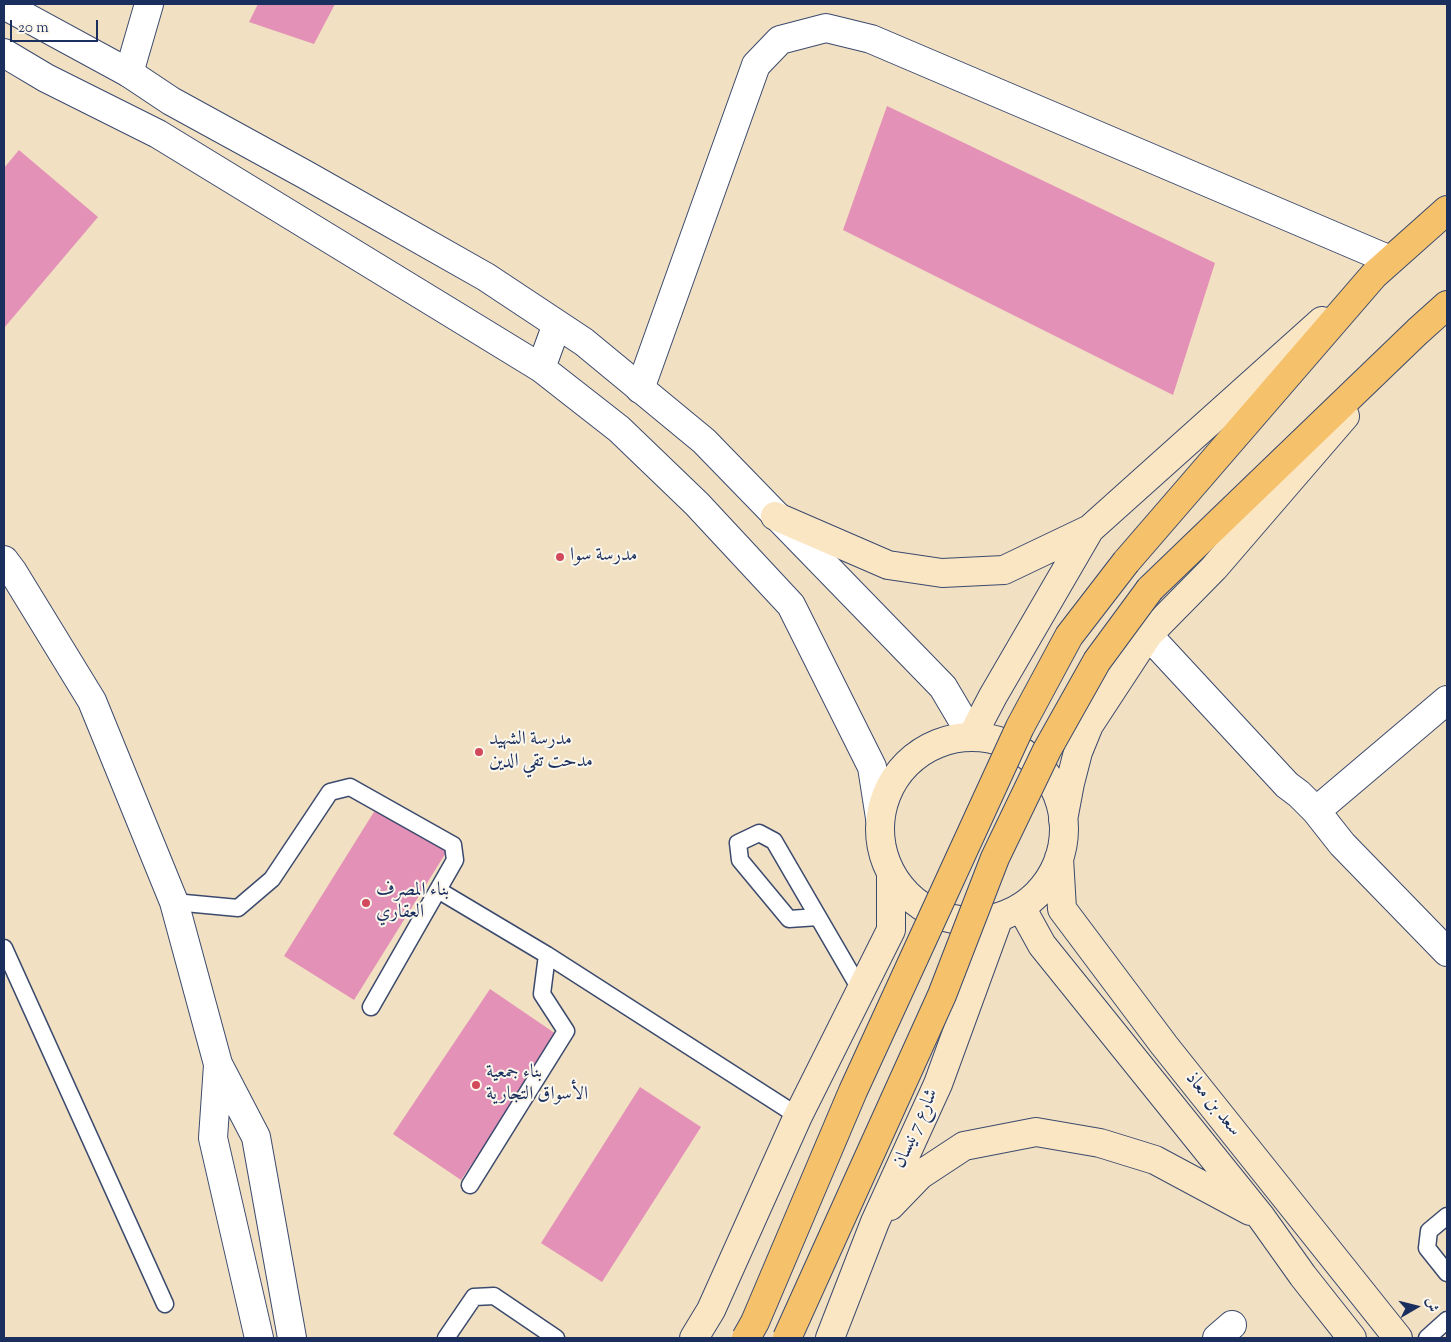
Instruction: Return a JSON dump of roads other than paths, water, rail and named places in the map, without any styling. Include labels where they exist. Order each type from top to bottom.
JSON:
[{"type":"main road","points":[[775,516],[888,565],[942,573],[1004,570],[1090,528],[1447,210]]},
{"type":"main road","points":[[746,1338],[756,1322],[853,1091],[1020,727],[1069,636],[1126,562],[1382,268]]},
{"type":"main road","points":[[787,1338],[942,995],[995,858],[1042,759],[1097,661],[1150,589],[1418,330],[1447,305]]},
{"type":"main road","points":[[1063,820],[1078,752],[1089,725],[1148,635],[1214,568],[1418,330]]},
{"type":"main road","points":[[972,736],[1090,528]]},
{"type":"main road","points":[[972,736],[999,740],[1023,752],[1043,770],[1057,794],[1063,820],[1064,839],[1059,858],[1044,886],[1010,912],[987,920],[959,920],[932,912],[909,896],[891,874],[881,847],[880,818],[888,790],[904,766],[927,747],[955,738],[972,736]]},
{"type":"main road","name":"سعد بن معاذ","points":[[1059,858],[1062,908],[1164,1045],[1398,1338]]},
{"type":"main road","points":[[694,1338],[711,1310],[798,1116],[890,930],[891,874]]},
{"type":"main road","name":"سعد بن معاذ","points":[[1010,912],[1042,945],[1261,1217],[1303,1276],[1352,1338]]},
{"type":"main road","name":"شارع 7 نيسان","points":[[830,1338],[876,1222],[938,1084],[1010,912]]},
{"type":"main road","points":[[876,1222],[920,1175],[964,1146],[1036,1132],[1100,1143],[1155,1160],[1261,1217]]},
{"type":"street","points":[[128,73],[149,4]]},
{"type":"street","points":[[4,5],[128,73],[171,101],[486,276],[584,342],[704,442],[943,687],[972,736]]},
{"type":"street","points":[[640,389],[756,65],[780,40],[826,28],[871,39],[1382,268]]},
{"type":"street","points":[[46,78],[50,53],[54,45],[64,39]]},
{"type":"street","points":[[4,54],[46,78],[158,134],[540,368],[619,429],[697,504],[791,605],[872,766],[880,818]]},
{"type":"street","points":[[158,134],[172,121],[175,111],[171,101]]},
{"type":"street","points":[[540,368],[557,324]]},
{"type":"street","points":[[4,560],[92,701],[174,902],[218,1064],[256,1137],[292,1338]]},
{"type":"street","points":[[1148,635],[1287,785],[1316,811],[1342,844],[1447,952]]},
{"type":"street","points":[[1316,811],[1447,700]]},
{"type":"street","points":[[218,1064],[213,1138],[259,1338]]},
{"type":"lane","points":[[174,902],[238,908],[272,879],[330,792],[350,787],[453,845],[455,860],[372,1007]]},
{"type":"lane","points":[[818,918],[789,919],[740,860],[738,843],[759,834],[774,841],[860,990]]},
{"type":"lane","points":[[438,890],[547,955],[798,1116]]},
{"type":"lane","points":[[4,948],[164,1304]]},
{"type":"lane","points":[[470,1185],[566,1031],[542,994],[547,955]]},
{"type":"lane","points":[[1447,1216],[1428,1231],[1427,1248],[1447,1273]]},
{"type":"lane","points":[[446,1338],[474,1296],[494,1296],[556,1338]]},
{"type":"lane","points":[[1427,1338],[1447,1320]]},
{"type":"place","name":"مدرسة سوا","points":[[560,557]]},
{"type":"place","name":"مدرسة الشهيد مدحت تقي الدين","points":[[479,752]]},
{"type":"place","name":"بناء المصرف العقاري","points":[[366,903]]},
{"type":"place","name":"بناء جمعية الأسواق التجارية","points":[[476,1085]]}]
